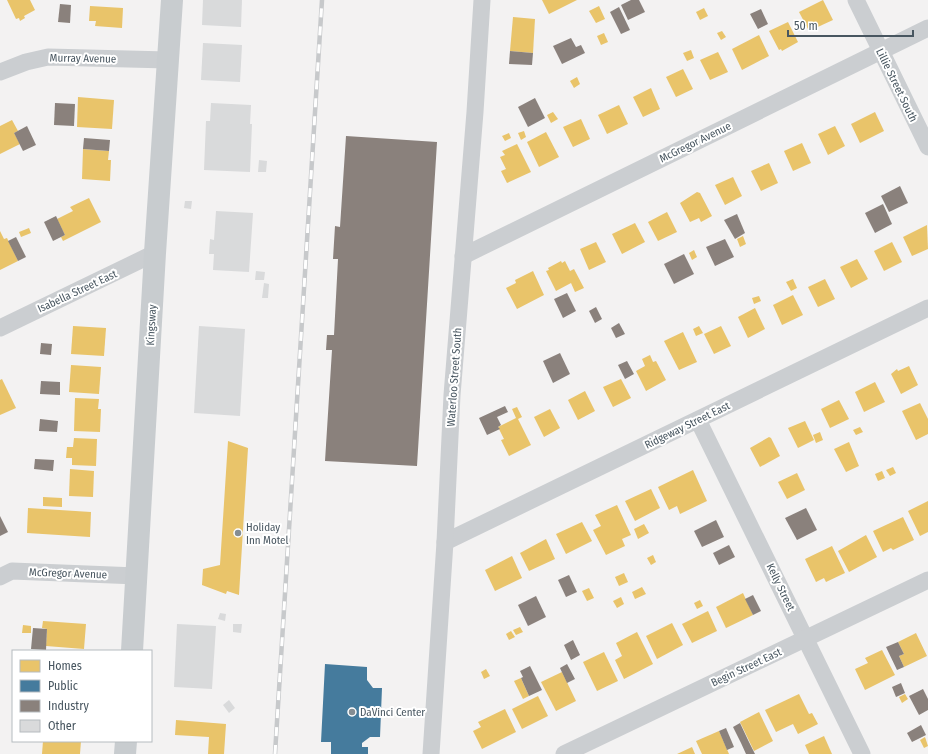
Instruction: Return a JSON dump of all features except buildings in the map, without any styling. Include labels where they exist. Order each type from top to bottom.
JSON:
[{"type":"main road","name":"Kingsway","points":[[132,650],[155,254],[172,0]]},
{"type":"main road","points":[[125,754],[126,742]]},
{"type":"street","name":"Waterloo Street South","points":[[430,754],[445,542],[452,395],[475,116],[482,0]]},
{"type":"street","name":"Lillie Street South","points":[[856,0],[928,147]]},
{"type":"street","name":"McGregor Avenue","points":[[463,256],[928,28]]},
{"type":"street","name":"Murray Avenue","points":[[0,72],[26,62],[48,57],[168,60]]},
{"type":"street","name":"Isabella Street East","points":[[0,328],[155,254]]},
{"type":"street","name":"Ridgeway Street East","points":[[445,542],[928,308]]},
{"type":"street","name":"Kelly Street","points":[[698,420],[862,754]]},
{"type":"street","name":"McGregor Avenue","points":[[0,577],[12,571],[137,576]]},
{"type":"street","name":"Begin Street East","points":[[564,754],[928,580]]},
{"type":"railway","points":[[275,754],[322,0]]},
{"type":"place","name":"Holiday Inn Motel","points":[[238,533]]},
{"type":"place","name":"DaVinci Center","points":[[352,712]]}]
